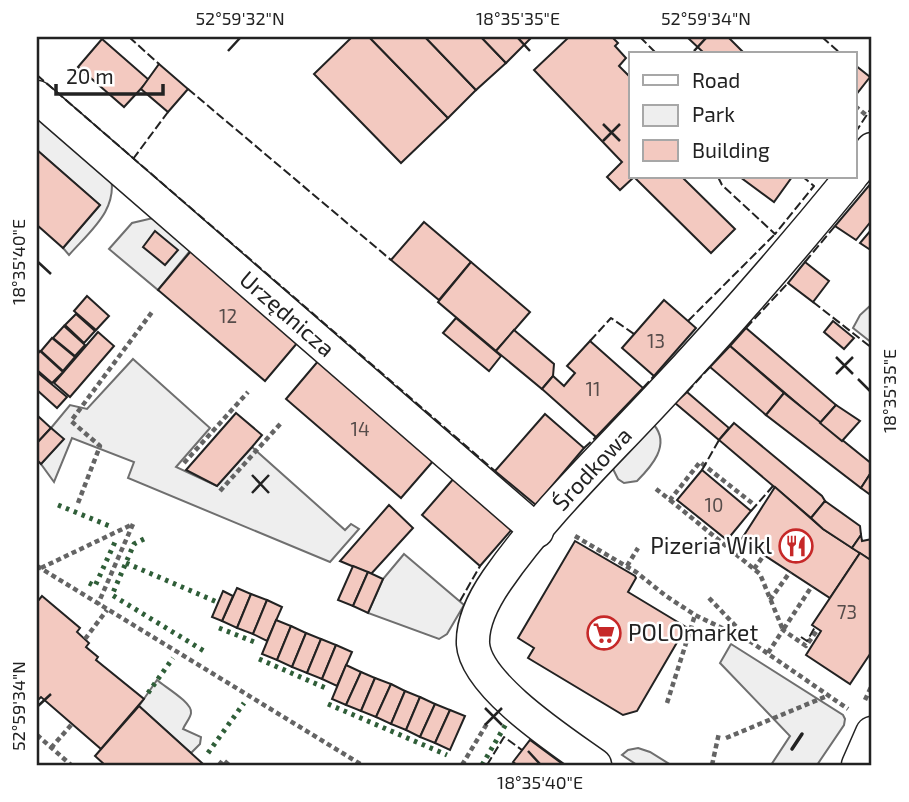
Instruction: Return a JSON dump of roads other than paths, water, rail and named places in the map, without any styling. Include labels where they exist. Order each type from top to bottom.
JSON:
[{"type":"street","name":"Urzędnicza","points":[[37,97],[542,524]]},
{"type":"street","points":[[856,171],[872,149]]},
{"type":"street","name":"Środkowa","points":[[595,765],[532,719],[486,673],[473,645],[477,618],[496,581],[542,524],[743,304],[850,178]]},
{"type":"street","points":[[858,765],[865,724]]},
{"type":"place","name":"Pizeria Wikl","points":[[796,546]]},
{"type":"place","name":"POLOmarket","points":[[604,633]]}]
